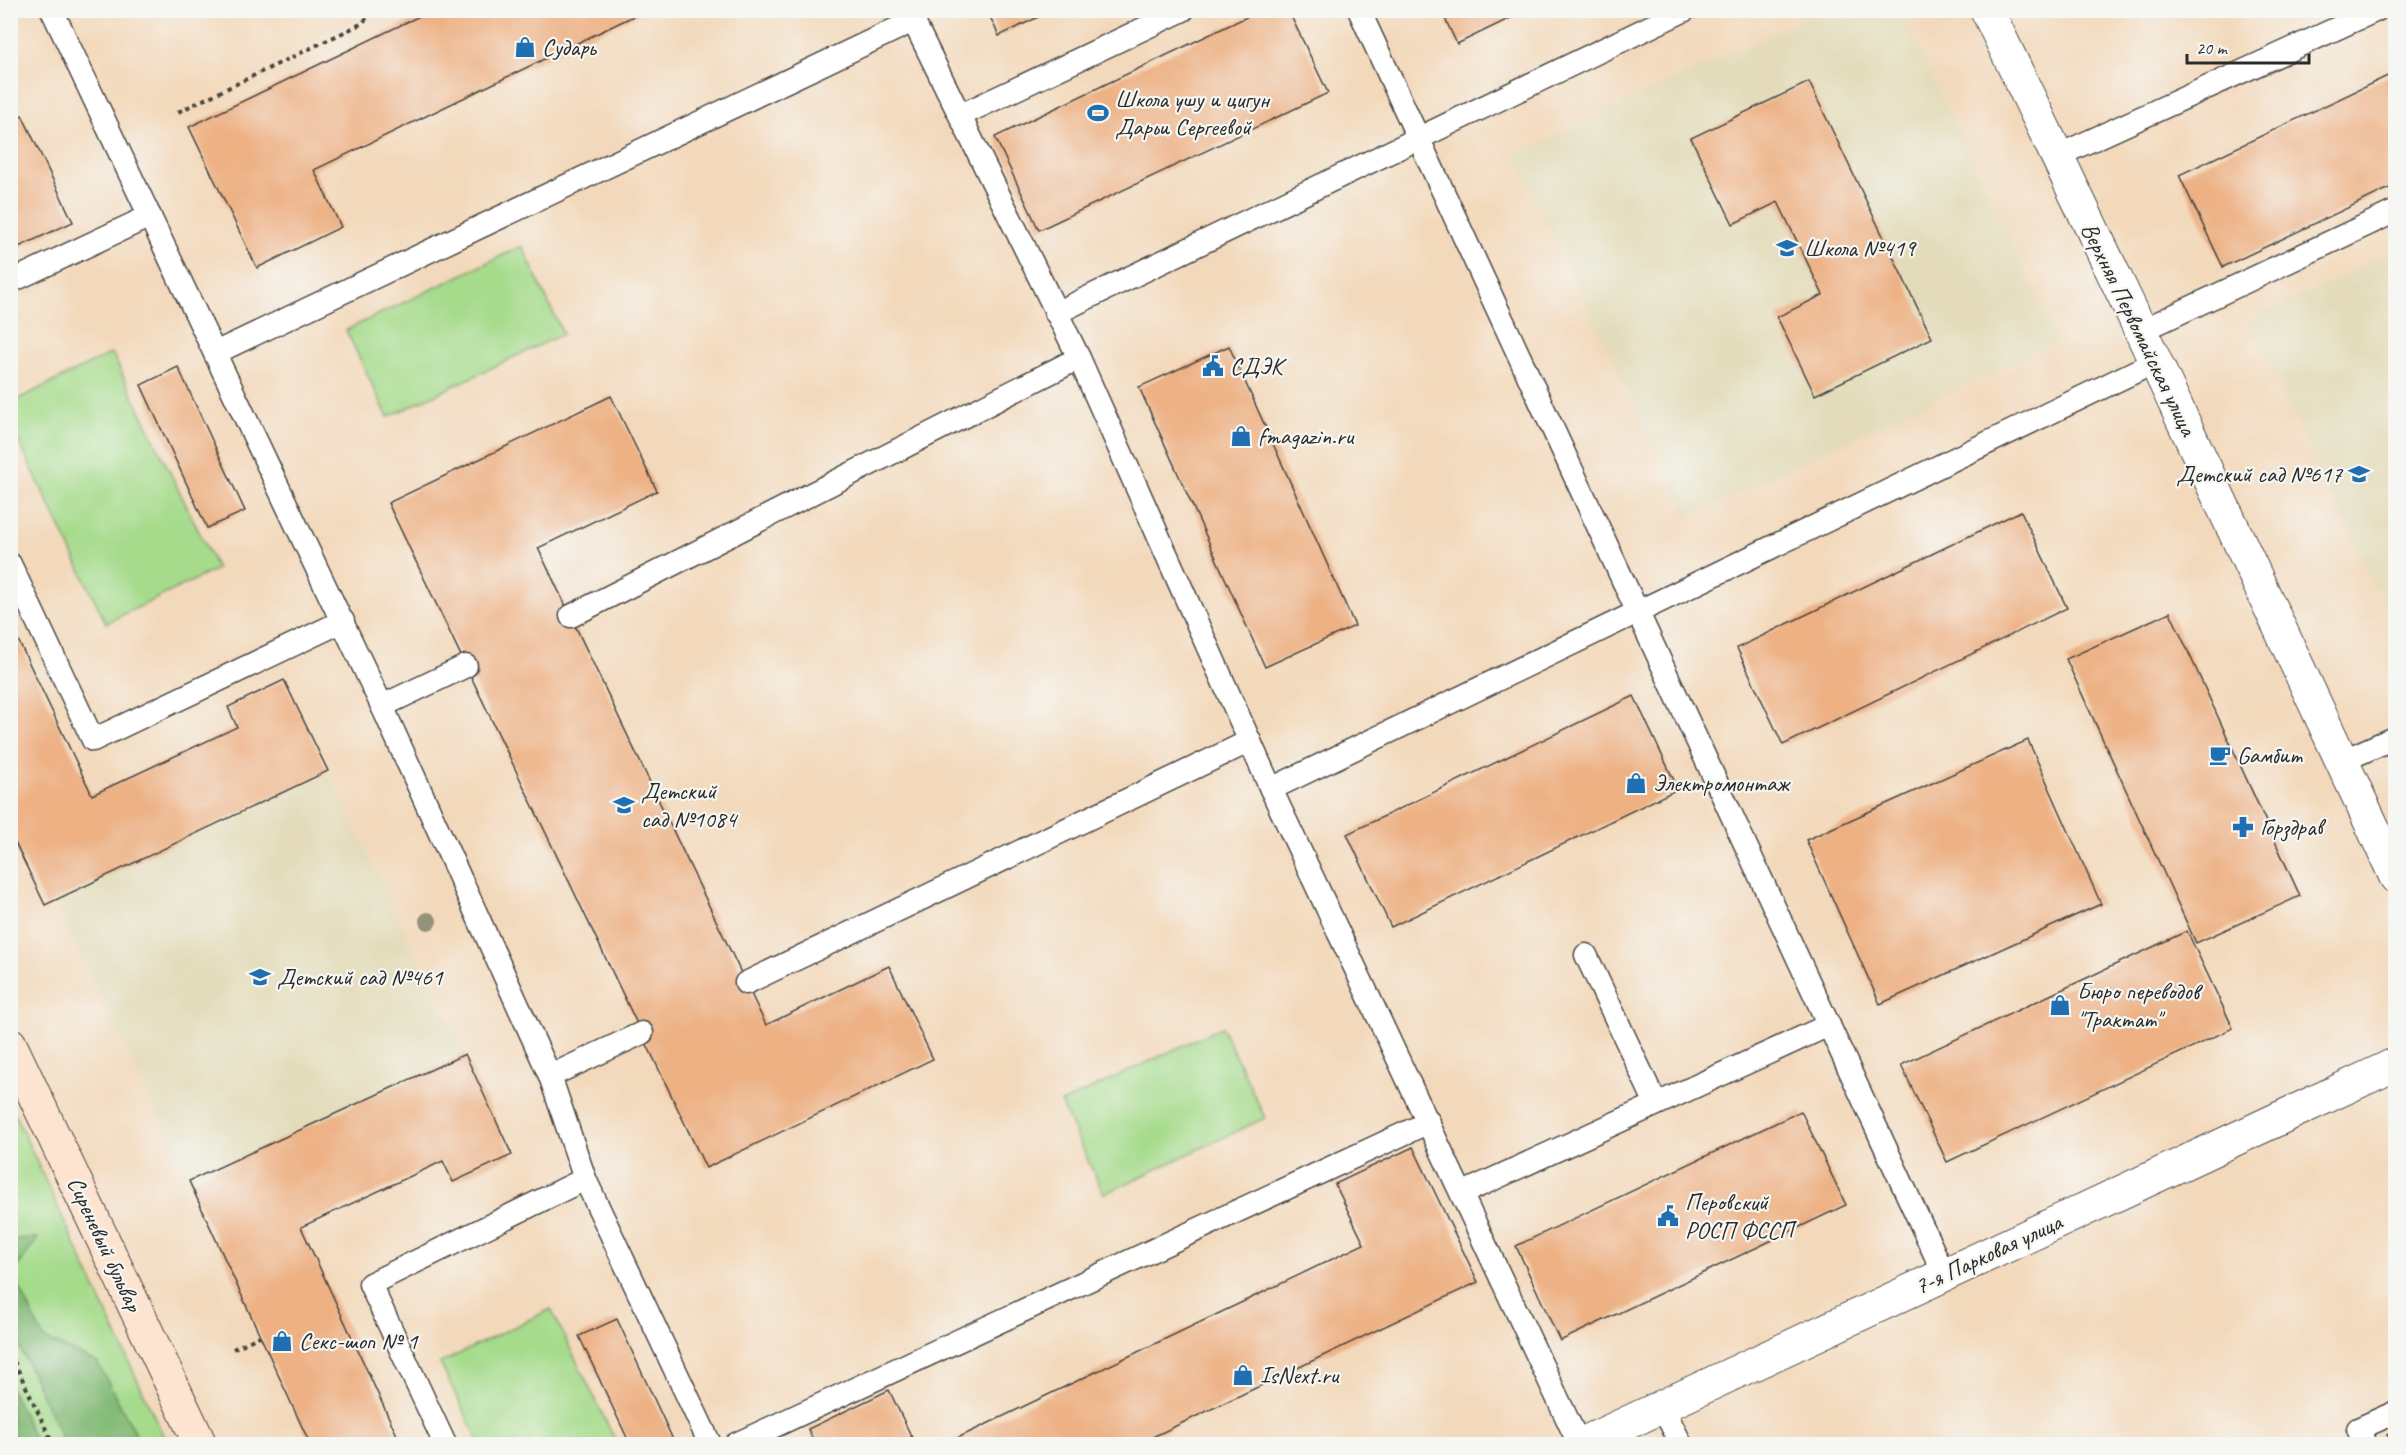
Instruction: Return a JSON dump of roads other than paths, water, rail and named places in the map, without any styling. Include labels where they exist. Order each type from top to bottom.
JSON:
[{"type":"main road","name":"Сиреневый бульвар","points":[[10,1044],[200,1444]]},
{"type":"street","name":"Верхняя Первомайская улица","points":[[1987,10],[2141,331],[2396,877]]},
{"type":"street","name":"7-я Парковая улица","points":[[1580,1444],[2396,1064]]},
{"type":"lane","points":[[52,10],[343,621],[550,1076],[585,1179],[710,1444]]},
{"type":"lane","points":[[961,115],[1183,10]]},
{"type":"lane","points":[[1359,10],[1417,140],[1638,611],[1944,1274]]},
{"type":"lane","points":[[1056,313],[1685,10]]},
{"type":"lane","points":[[2057,156],[2377,10]]},
{"type":"lane","points":[[215,353],[910,16],[961,115],[1078,358],[1271,789],[1580,1444]]},
{"type":"lane","points":[[2141,331],[2396,211]]},
{"type":"lane","points":[[10,282],[150,216]]},
{"type":"lane","points":[[571,616],[1078,358]]},
{"type":"lane","points":[[1271,789],[2155,362]]},
{"type":"lane","points":[[10,564],[93,740],[343,621]]},
{"type":"lane","points":[[382,706],[466,666]]},
{"type":"lane","points":[[2342,761],[2396,737]]},
{"type":"lane","points":[[746,983],[1250,741]]},
{"type":"lane","points":[[1586,955],[1656,1104]]},
{"type":"lane","points":[[1463,1193],[1829,1025]]},
{"type":"lane","points":[[550,1076],[642,1033]]},
{"type":"lane","points":[[736,1444],[1429,1122]]},
{"type":"lane","points":[[445,1444],[370,1284],[585,1179]]},
{"type":"lane","points":[[1662,1406],[1681,1444]]},
{"type":"lane","points":[[2365,1444],[2358,1430],[2396,1412]]},
{"type":"place","name":"Сударь","points":[[525,47]]},
{"type":"place","name":"Школа ушу и цигун Дарьи Сергеевой","points":[[1098,113]]},
{"type":"place","name":"Школа №419","points":[[1787,248]]},
{"type":"place","name":"СДЭК","points":[[1213,366]]},
{"type":"place","name":"fmagazin.ru","points":[[1241,436]]},
{"type":"place","name":"Детский сад №617","points":[[2359,474]]},
{"type":"place","name":"Gамбит","points":[[2220,755]]},
{"type":"place","name":"Электромонтаж","points":[[1636,783]]},
{"type":"place","name":"Детский сад №1084","points":[[624,805]]},
{"type":"place","name":"Горздрав","points":[[2243,827]]},
{"type":"place","name":"Детский сад №461","points":[[260,977]]},
{"type":"place","name":"Бюро переводов \"Трактат\"","points":[[2060,1005]]},
{"type":"place","name":"Перовский РОСП ФССП","points":[[1668,1216]]},
{"type":"place","name":"Секс-шоп № 1","points":[[282,1341]]},
{"type":"place","name":"IsNext.ru","points":[[1243,1375]]}]
